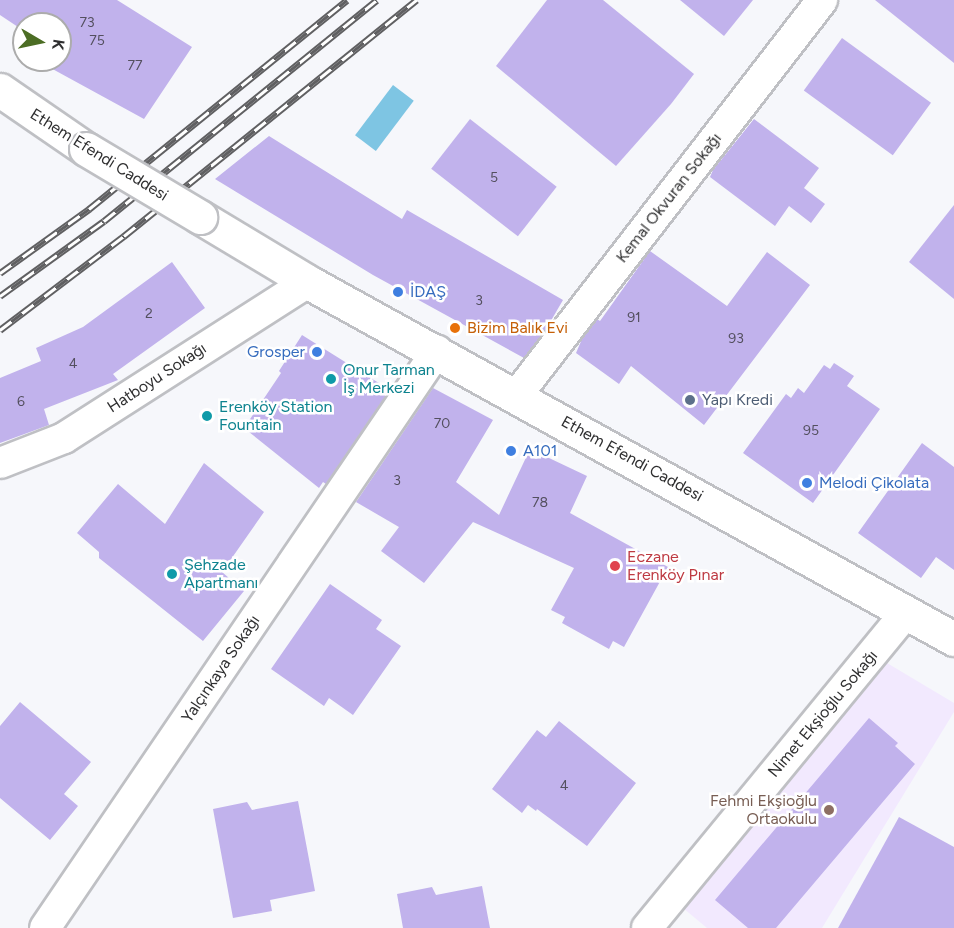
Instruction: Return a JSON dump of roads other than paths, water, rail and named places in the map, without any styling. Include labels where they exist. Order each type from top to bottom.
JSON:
[{"type":"main road","name":"Ethem Efendi Caddesi","points":[[0,90],[86,149],[308,282],[517,395],[954,639]]},
{"type":"street","name":"Kemal Okvuran Sokağı","points":[[517,395],[822,0]]},
{"type":"street","name":"Hatboyu Sokağı","points":[[0,463],[64,438],[308,282]]},
{"type":"street","name":"Yalçınkaya Sokağı","points":[[45,928],[437,351]]},
{"type":"street","name":"Nimet Ekşioğlu Sokağı","points":[[647,928],[907,612]]},
{"type":"water","points":[[393,85],[414,101],[376,151],[355,135]]},
{"type":"railway","points":[[0,273],[89,209],[347,0]]},
{"type":"railway","points":[[0,296],[104,221],[377,0]]},
{"type":"railway","points":[[0,330],[124,236],[417,0]]},
{"type":"place","name":"İDAŞ","points":[[398,292]]},
{"type":"place","name":"Bizim Balık Evi","points":[[455,328]]},
{"type":"place","name":"Grosper","points":[[317,352]]},
{"type":"place","name":"Onur Tarman İş Merkezi","points":[[331,379]]},
{"type":"place","name":"Yapı Kredi","points":[[690,400]]},
{"type":"place","name":"Erenköy Station Fountain","points":[[207,416]]},
{"type":"place","name":"A101","points":[[511,451]]},
{"type":"place","name":"Melodi Çikolata","points":[[807,483]]},
{"type":"place","name":"Eczane Erenköy Pınar","points":[[615,566]]},
{"type":"place","name":"Şehzade Apartmanı","points":[[172,574]]},
{"type":"place","name":"Fehmi Ekşioğlu Ortaokulu","points":[[829,810]]}]
